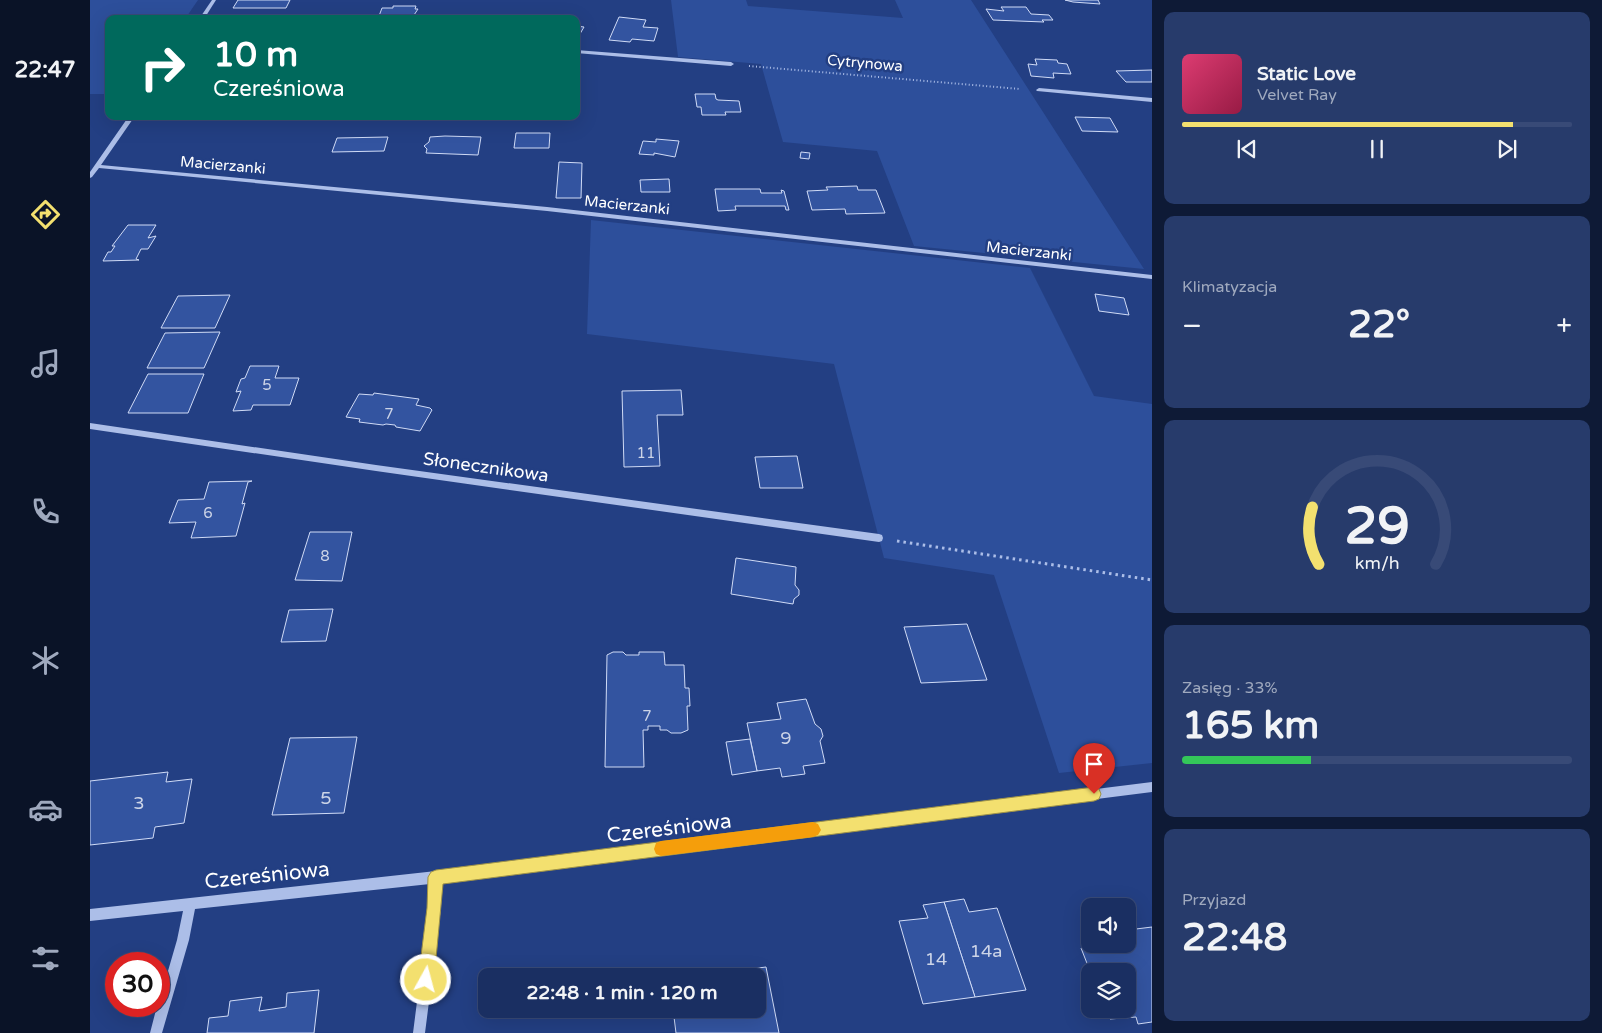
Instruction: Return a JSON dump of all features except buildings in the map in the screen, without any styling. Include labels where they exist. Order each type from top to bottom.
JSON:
[{"type":"street","points":[[203,15],[214,0]]},
{"type":"street","points":[[580,52],[731,64]]},
{"type":"street","points":[[1039,90],[1152,100]]},
{"type":"street","points":[[90,176],[129,120]]},
{"type":"street","name":"Macierzanki","points":[[98,166],[547,209],[1152,277]]},
{"type":"street","name":"Słonecznikowa","points":[[90,426],[879,538]]},
{"type":"street","name":"Czereśniowa","points":[[90,916],[190,903],[436,877],[1152,787]]},
{"type":"street","points":[[419,1033],[436,877]]},
{"type":"street","name":"Czereśniowa","points":[[156,1033],[183,940],[190,903]]},
{"type":"path","name":"Cytrynowa","points":[[731,64],[1039,90]]},
{"type":"path","points":[[879,538],[1152,580]]},
{"type":"shaded area","points":[[90,0],[198,0],[188,15],[105,15],[105,94],[90,94]]},
{"type":"shaded area","points":[[671,0],[746,0],[748,6],[903,18],[895,0],[971,0],[1144,269],[914,246],[877,151],[783,142],[761,64],[678,57]]},
{"type":"shaded area","points":[[591,220],[1030,268],[1094,396],[1152,404],[1152,763],[1059,773],[994,575],[884,558],[834,364],[587,334]]},
{"type":"slow traffic","points":[[661,849],[813,830]]},
{"type":"route","points":[[426,980],[436,877],[1094,794]]}]
